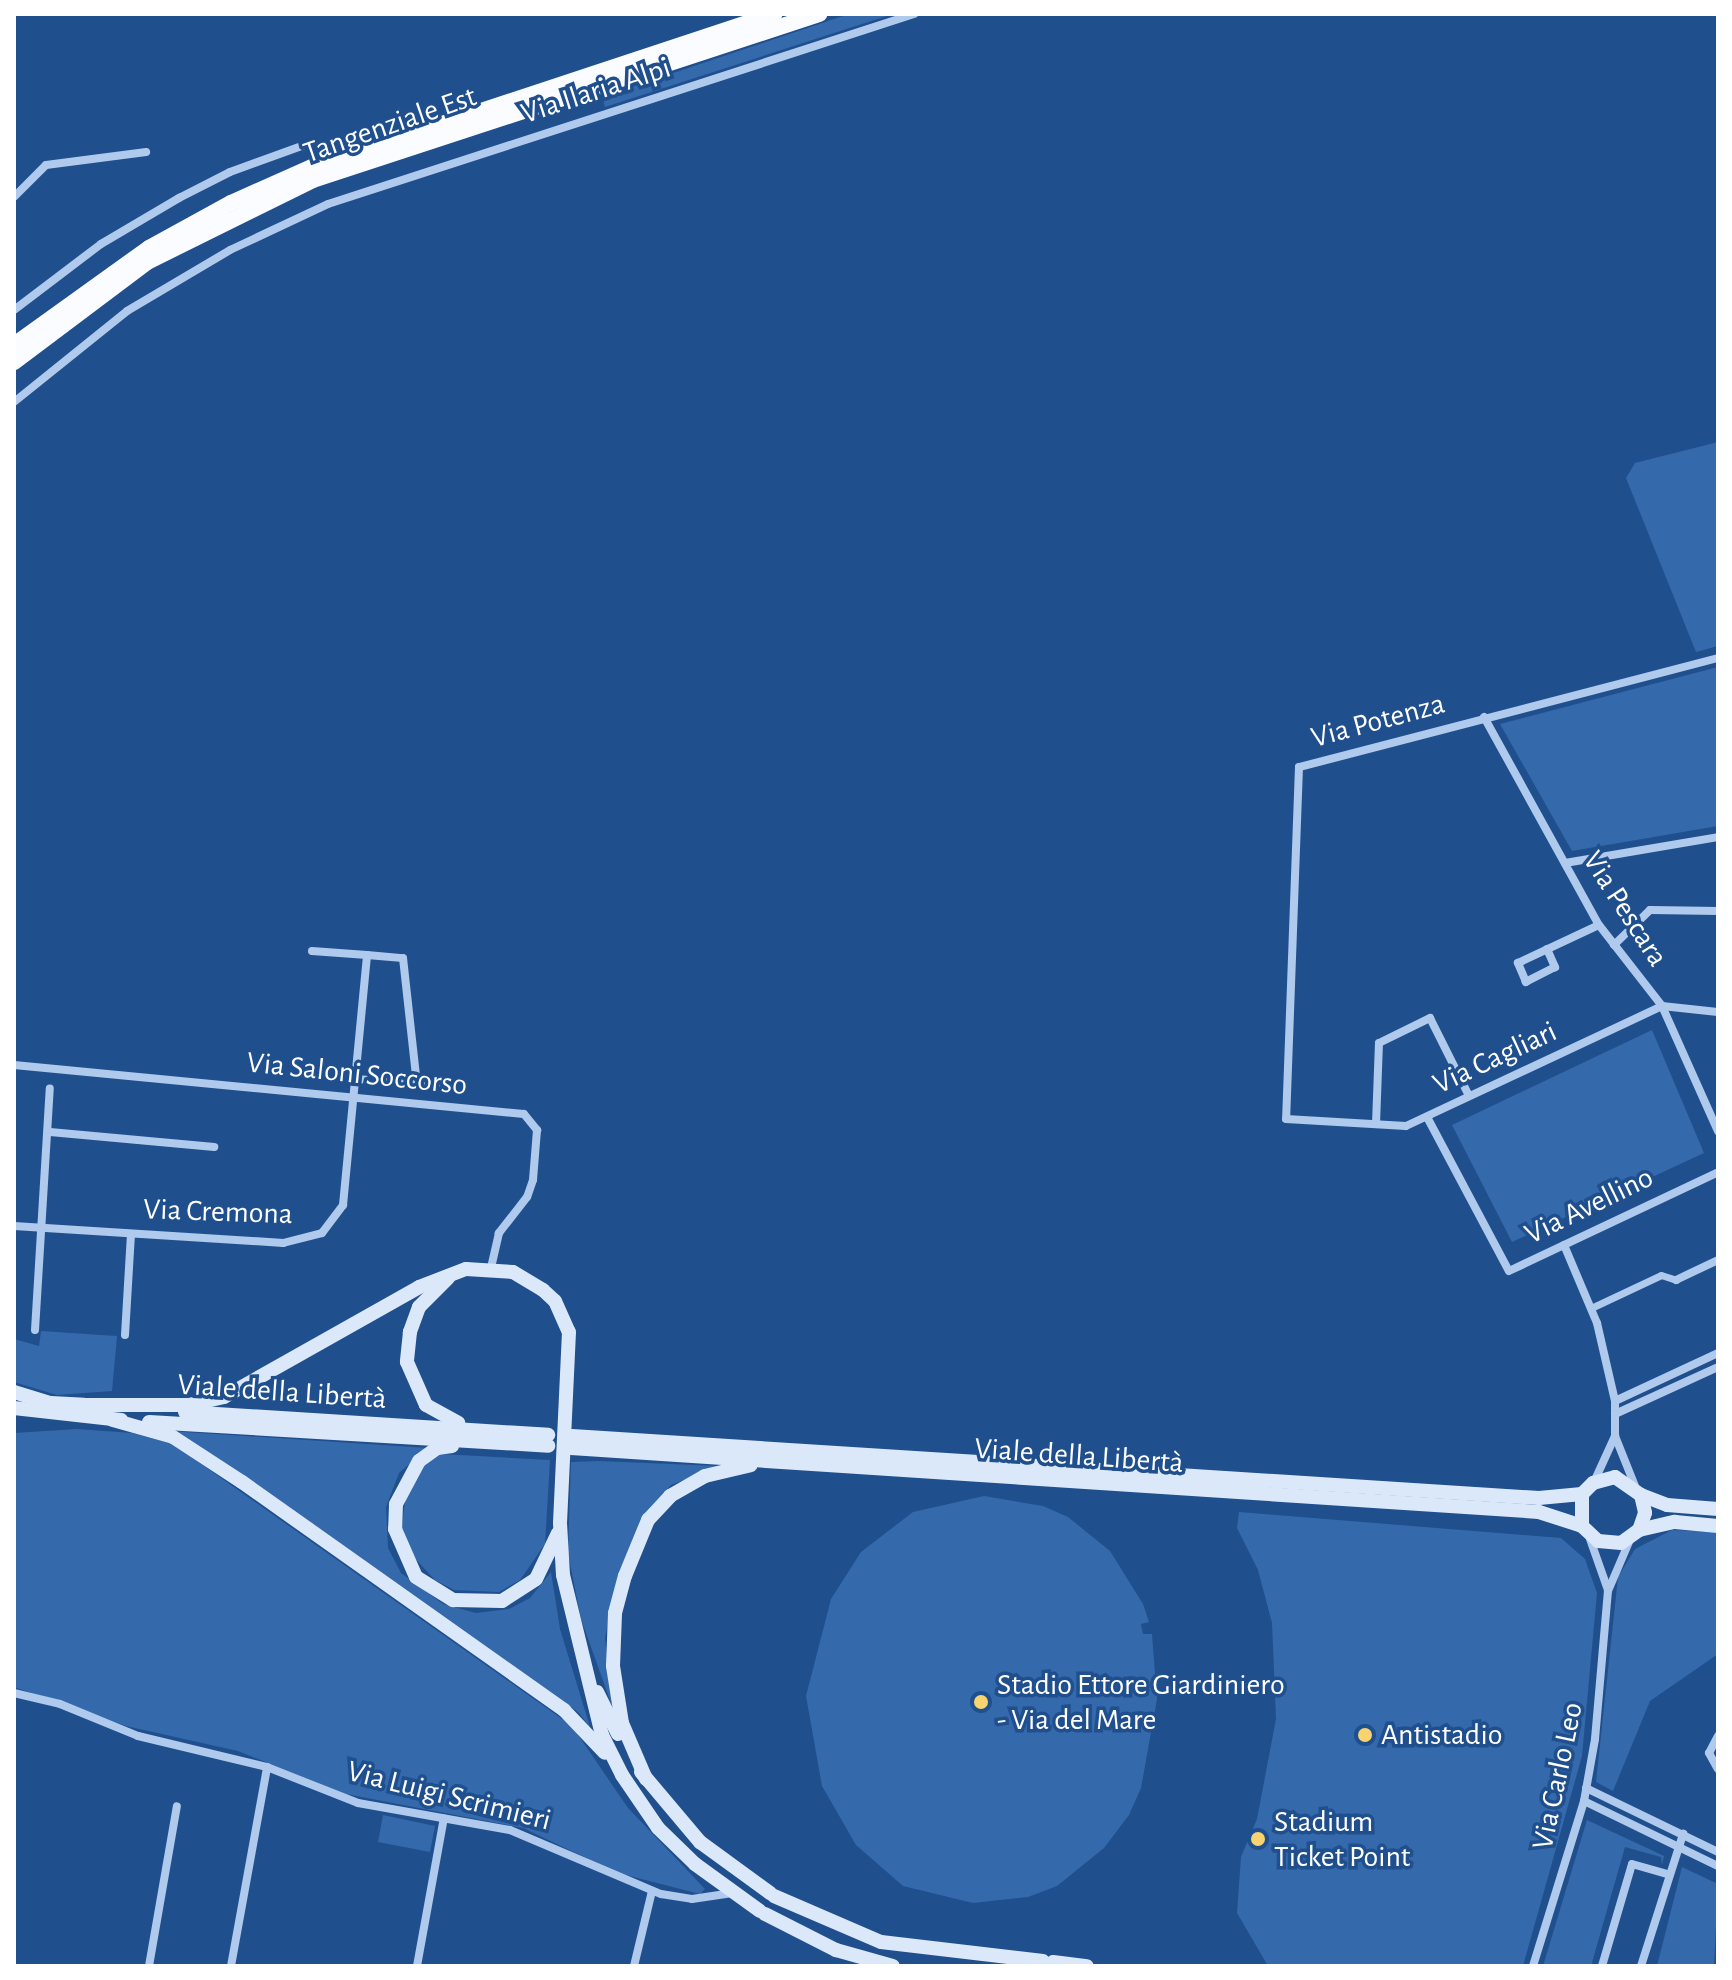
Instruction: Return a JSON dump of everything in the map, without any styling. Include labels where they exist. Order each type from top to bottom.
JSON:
[{"type":"highway","name":"Tangenziale Est","points":[[14,345],[149,248],[285,179],[434,124],[774,14]]},
{"type":"highway","name":"Tangenziale Est","points":[[14,362],[147,262],[313,180],[819,14]]},
{"type":"main road","points":[[78,1405],[189,1405],[224,1397],[419,1287],[466,1269],[491,1267],[528,1279],[555,1301],[571,1352],[560,1523],[563,1575],[602,1735],[622,1775]]},
{"type":"main road","points":[[466,1269],[436,1288],[414,1320],[407,1347],[417,1393],[445,1420],[548,1441]]},
{"type":"main road","name":"Viale della Libertà","points":[[14,1392],[78,1405],[548,1441]]},
{"type":"main road","name":"Viale della Libertà","points":[[14,1408],[113,1420],[548,1441]]},
{"type":"main road","points":[[113,1420],[173,1437],[242,1482],[564,1710],[622,1775],[658,1828],[733,1893],[762,1912],[836,1950],[893,1966]]},
{"type":"main road","points":[[548,1441],[449,1446],[429,1452],[400,1490],[395,1529],[416,1577],[439,1594],[477,1604],[513,1597],[536,1579],[560,1523]]},
{"type":"main road","name":"Viale della Libertà","points":[[1582,1494],[1539,1498],[571,1442],[777,1462],[1539,1512],[1585,1530],[1609,1544],[1675,1522],[1718,1526]]},
{"type":"main road","points":[[646,1779],[622,1723],[612,1648],[615,1613],[636,1545],[655,1510],[685,1485],[717,1472],[777,1462]]},
{"type":"main road","points":[[1585,1530],[1582,1494],[1593,1483],[1615,1477],[1667,1505],[1718,1509]]},
{"type":"main road","points":[[1635,1534],[1645,1513],[1638,1491]]},
{"type":"main road","points":[[585,1661],[601,1702],[646,1779],[672,1815],[726,1864],[772,1895],[881,1942],[953,1955],[1087,1966]]},
{"type":"main road","points":[[658,1828],[672,1815]]},
{"type":"main road","points":[[762,1912],[758,1898],[772,1895]]},
{"type":"street","name":"Via Ilaria Alpi","points":[[14,402],[127,311],[230,250],[328,204],[914,14]]},
{"type":"street","points":[[14,310],[101,244],[179,198],[230,172],[313,142]]},
{"type":"street","points":[[14,197],[46,165],[146,152]]},
{"type":"street","name":"Via Potenza","points":[[1286,1119],[1299,767],[1718,658]]},
{"type":"street","name":"Via Pescara","points":[[1484,717],[1599,925],[1662,1006],[1718,1131]]},
{"type":"street","points":[[1565,863],[1718,837]]},
{"type":"street","points":[[1614,945],[1650,910],[1718,911]]},
{"type":"street","points":[[1547,949],[1555,967],[1526,982],[1518,963],[1547,949],[1599,925]]},
{"type":"street","points":[[312,951],[403,958],[417,1085]]},
{"type":"street","name":"Via Cremona","points":[[14,1226],[283,1243],[322,1233],[343,1205],[357,1097],[367,955]]},
{"type":"street","points":[[1662,1006],[1718,1012]]},
{"type":"street","name":"Via Cagliari","points":[[1286,1119],[1406,1126],[1662,1006]]},
{"type":"street","points":[[1376,1124],[1379,1043],[1430,1018],[1469,1096]]},
{"type":"street","name":"Via Saloni Soccorso","points":[[14,1065],[524,1114],[535,1123],[531,1190],[506,1219],[491,1267]]},
{"type":"street","points":[[358,1079],[437,1088]]},
{"type":"street","points":[[35,1330],[50,1132],[50,1088]]},
{"type":"street","name":"Via Avellino","points":[[1427,1117],[1509,1271],[1718,1172]]},
{"type":"street","points":[[50,1132],[214,1147]]},
{"type":"street","points":[[125,1335],[131,1234]]},
{"type":"street","points":[[1564,1245],[1591,1308],[1615,1401],[1615,1436],[1638,1491]]},
{"type":"street","points":[[1591,1308],[1661,1275],[1676,1280],[1718,1260]]},
{"type":"street","points":[[1615,1401],[1718,1353]]},
{"type":"street","points":[[1615,1414],[1718,1367]]},
{"type":"street","points":[[1593,1483],[1615,1436]]},
{"type":"street","name":"Via Carlo Leo","points":[[1585,1530],[1608,1591]]},
{"type":"street","name":"Via Carlo Leo","points":[[1533,1966],[1584,1801],[1608,1591],[1614,1567],[1635,1534]]},
{"type":"street","name":"Via Luigi Scrimieri","points":[[14,1693],[60,1704],[138,1736],[267,1767],[358,1803],[444,1818],[545,1842],[652,1891],[692,1899],[733,1893]]},
{"type":"street","points":[[1718,1736],[1709,1753],[1718,1769]]},
{"type":"street","points":[[231,1966],[267,1767]]},
{"type":"street","points":[[1586,1788],[1718,1852]]},
{"type":"street","points":[[1584,1801],[1718,1866]]},
{"type":"street","points":[[149,1966],[177,1806]]},
{"type":"street","points":[[417,1966],[444,1818]]},
{"type":"street","points":[[1641,1966],[1683,1834]]},
{"type":"street","points":[[1602,1966],[1632,1864],[1668,1874]]},
{"type":"street","points":[[634,1966],[652,1891]]},
{"type":"shaded area","points":[[849,14],[893,14],[605,107],[602,97]]},
{"type":"shaded area","points":[[1718,442],[1718,646],[1696,652],[1626,478],[1635,463]]},
{"type":"shaded area","points":[[1718,667],[1718,826],[1572,851],[1500,724]]},
{"type":"shaded area","points":[[1652,1030],[1704,1153],[1512,1242],[1452,1125]]},
{"type":"shaded area","points":[[41,1331],[117,1336],[112,1391],[57,1395],[14,1382],[14,1339],[39,1346]]},
{"type":"shaded area","points":[[77,1429],[132,1433],[173,1444],[572,1726],[628,1808],[705,1889],[700,1894],[618,1873],[523,1828],[346,1794],[238,1751],[126,1726],[14,1687],[14,1433]]},
{"type":"shaded area","points":[[169,1431],[428,1448],[399,1473],[386,1507],[388,1548],[401,1573],[443,1604],[476,1613],[509,1609],[530,1598],[551,1572],[560,1629],[590,1727],[578,1712],[383,1574]]},
{"type":"shaded area","points":[[441,1454],[550,1460],[545,1544],[520,1580],[499,1592],[454,1590],[435,1580],[409,1552],[402,1528],[406,1490],[416,1471]]},
{"type":"shaded area","points":[[571,1462],[720,1466],[671,1485],[641,1518],[618,1578],[605,1638],[612,1706],[581,1619],[568,1553]]},
{"type":"shaded area","name":"Stadio Ettore Giardiniero - Via del Mare","points":[[984,1496],[1043,1506],[1068,1517],[1110,1551],[1143,1604],[1149,1622],[1141,1624],[1143,1634],[1152,1634],[1157,1699],[1141,1788],[1129,1815],[1104,1848],[1057,1886],[1028,1897],[973,1903],[903,1886],[856,1845],[822,1786],[806,1696],[831,1599],[861,1552],[913,1512]]},
{"type":"shaded area","name":"Antistadio","points":[[1239,1512],[1561,1538],[1585,1559],[1597,1593],[1582,1756],[1523,1966],[1268,1966],[1237,1913],[1241,1857],[1257,1819],[1276,1719],[1272,1623],[1258,1570],[1237,1528]]},
{"type":"shaded area","points":[[1672,1530],[1718,1532],[1718,1654],[1650,1701],[1613,1791],[1596,1782],[1618,1577],[1635,1549]]},
{"type":"shaded area","points":[[383,1815],[435,1826],[430,1852],[378,1842]]},
{"type":"shaded area","points":[[1587,1820],[1664,1856],[1662,1865],[1661,1857],[1625,1847],[1591,1966],[1543,1966]]},
{"type":"shaded area","points":[[1682,1867],[1718,1884],[1714,1966],[1657,1966]]},
{"type":"place","name":"Stadio Ettore Giardiniero - Via del Mare","points":[[981,1702]]},
{"type":"place","name":"Antistadio","points":[[1365,1735]]},
{"type":"place","name":"Stadium Ticket Point","points":[[1258,1839]]}]
